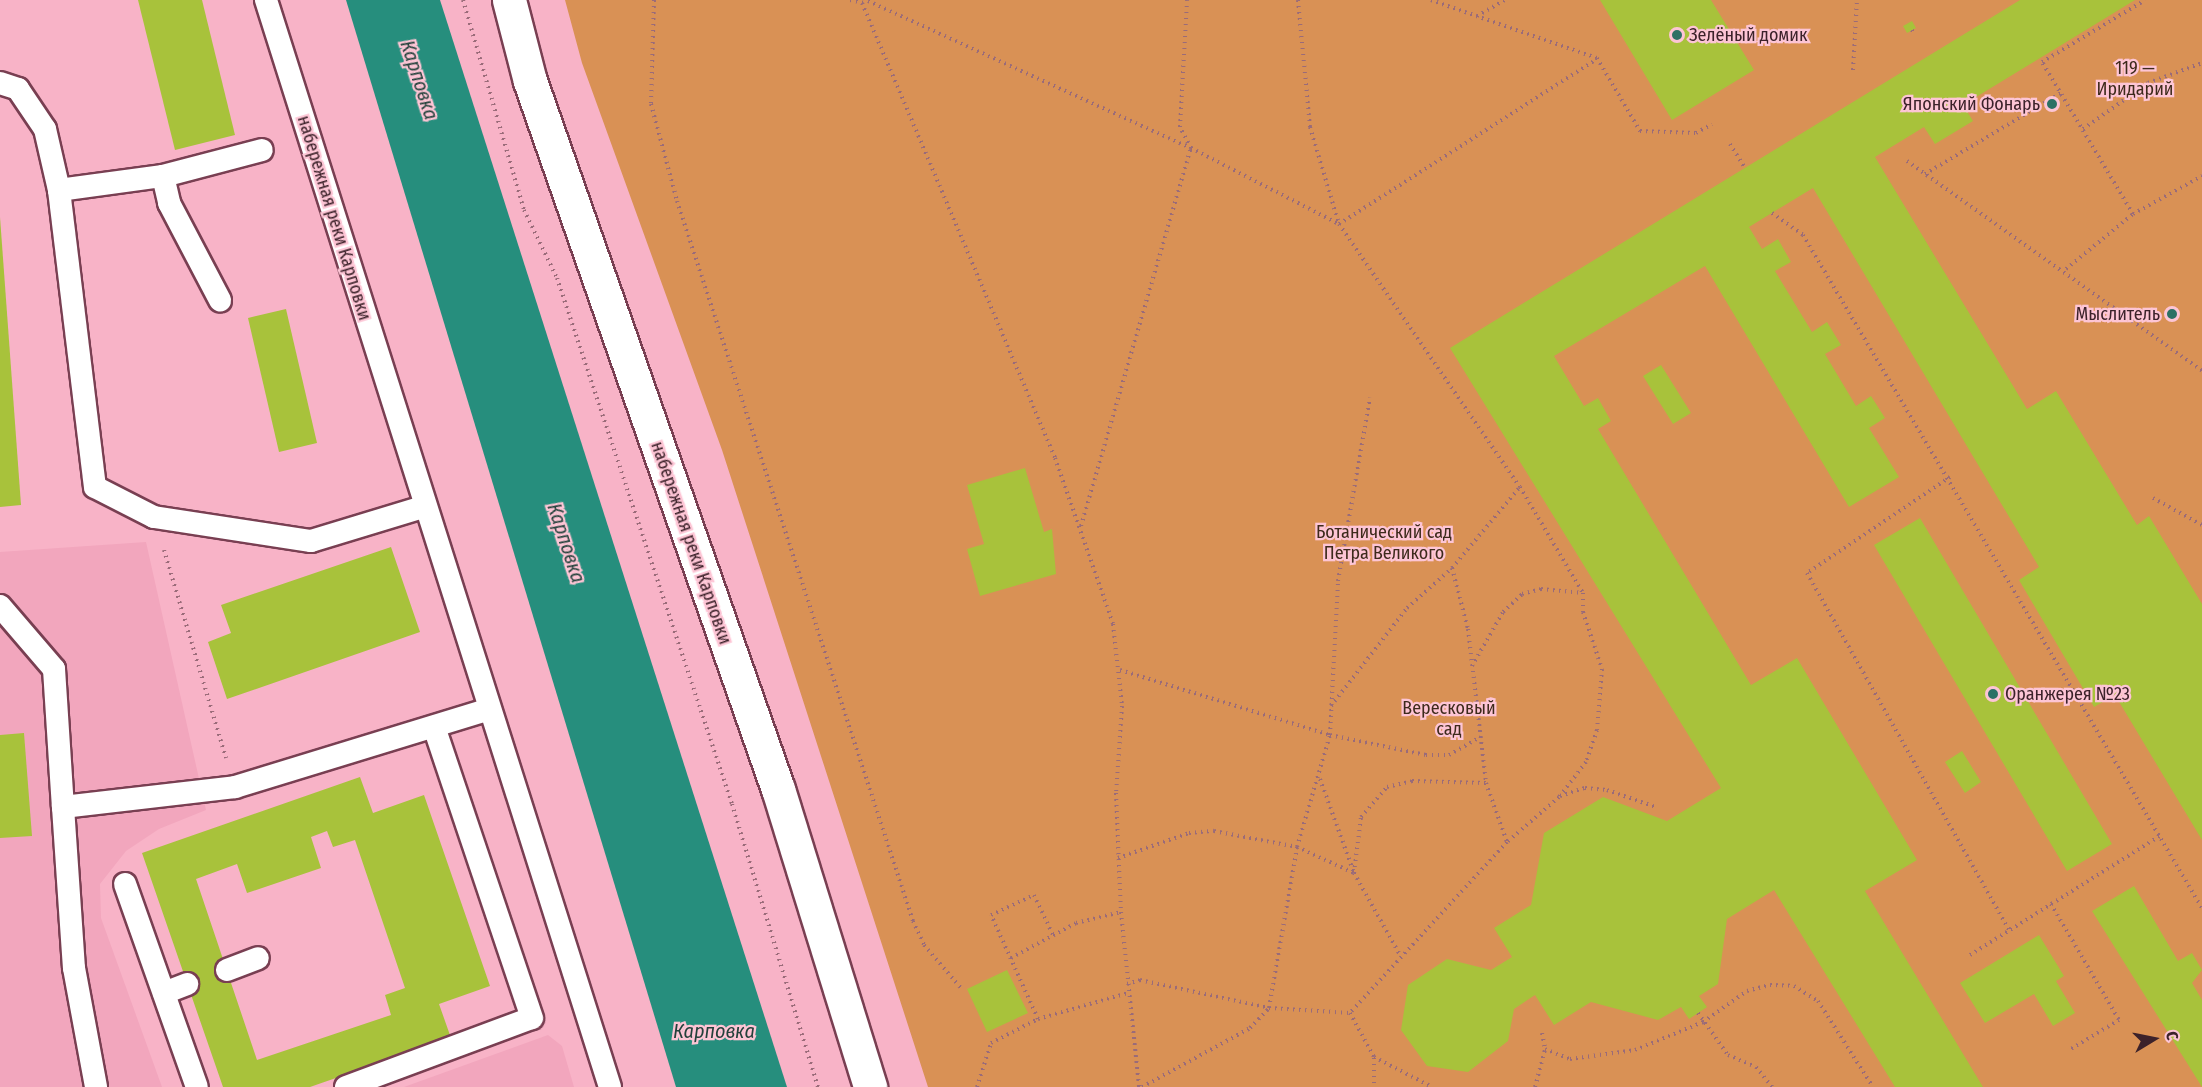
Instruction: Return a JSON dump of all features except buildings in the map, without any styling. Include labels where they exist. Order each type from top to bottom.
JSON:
[{"type":"street","name":"набережная реки Карповки","points":[[508,0],[530,81],[778,789],[870,1087]]},
{"type":"lane","name":"набережная реки Карповки","points":[[266,0],[487,710],[610,1087]]},
{"type":"lane","points":[[0,83],[18,89],[45,129],[59,190],[95,487],[154,517],[311,542],[423,507]]},
{"type":"lane","points":[[59,190],[163,176],[262,150]]},
{"type":"lane","points":[[163,176],[168,203],[220,300]]},
{"type":"lane","points":[[0,606],[54,669],[74,968],[96,1087]]},
{"type":"lane","points":[[63,807],[235,787],[487,710]]},
{"type":"lane","points":[[346,1087],[532,1017],[434,727]]},
{"type":"lane","points":[[124,884],[197,1087]]},
{"type":"lane","points":[[227,970],[258,958]]},
{"type":"lane","points":[[164,993],[187,984]]},
{"type":"path","points":[[463,0],[520,199],[560,289],[732,804],[818,1087]]},
{"type":"path","points":[[654,0],[651,104],[677,201],[913,921],[924,945],[961,988]]},
{"type":"path","points":[[850,0],[862,3],[869,1],[1191,148],[1339,224]]},
{"type":"path","points":[[1081,526],[1191,148],[1180,127],[1187,0]]},
{"type":"path","points":[[1298,0],[1310,127],[1339,224],[1520,487],[1583,593],[1583,612],[1602,669],[1601,703],[1586,762],[1559,797],[1507,842],[1400,955],[1350,1012]]},
{"type":"path","points":[[1431,0],[1597,59],[1640,132],[1696,133],[1712,124]]},
{"type":"path","points":[[1478,16],[1505,0]]},
{"type":"path","points":[[1853,70],[1857,0]]},
{"type":"path","points":[[2133,214],[2042,62],[2145,0]]},
{"type":"path","points":[[862,3],[1081,526],[1113,624],[1120,670],[1118,858],[1121,912],[1127,984],[1140,1087],[1250,1028],[1269,1008],[1297,848],[1320,779],[1330,735],[1342,544],[1370,398]]},
{"type":"path","points":[[1339,224],[1597,59]]},
{"type":"path","points":[[2082,129],[2148,83],[2202,63]]},
{"type":"path","points":[[1925,174],[2061,93]]},
{"type":"path","points":[[1730,144],[1745,168]]},
{"type":"path","points":[[1907,161],[2066,269],[2202,371]]},
{"type":"path","points":[[2066,269],[2133,214],[2202,176]]},
{"type":"path","points":[[1772,213],[1803,235],[1950,477],[2202,908]]},
{"type":"path","points":[[1950,477],[1806,573],[2009,930]]},
{"type":"path","points":[[1330,708],[1407,608],[1452,568],[1520,487]]},
{"type":"path","points":[[2152,498],[2202,525]]},
{"type":"path","points":[[154,517],[235,787]]},
{"type":"path","points":[[1452,568],[1472,666],[1486,783],[1507,842]]},
{"type":"path","points":[[1472,666],[1503,612],[1522,594],[1541,589],[1583,593]]},
{"type":"path","points":[[1120,670],[1330,735],[1438,757],[1480,737]]},
{"type":"path","points":[[1320,779],[1354,873],[1400,955]]},
{"type":"path","points":[[1354,873],[1360,817],[1387,787],[1412,781],[1486,783]]},
{"type":"path","points":[[1559,797],[1585,788],[1607,790],[1656,807]]},
{"type":"path","points":[[1118,858],[1189,833],[1214,831],[1297,848],[1354,873]]},
{"type":"path","points":[[1970,955],[2160,836]]},
{"type":"path","points":[[1038,1019],[991,915],[1034,895],[1053,935]]},
{"type":"path","points":[[2051,904],[2120,1020],[2069,1050]]},
{"type":"path","points":[[1011,958],[1053,935],[1121,912]]},
{"type":"path","points":[[1127,984],[1140,980],[1269,1008],[1350,1012]]},
{"type":"path","points":[[1545,1049],[1570,1059],[1635,1050],[1704,1022],[1747,991],[1794,986],[1818,1001],[1873,1087]]},
{"type":"path","points":[[977,1087],[991,1043],[1038,1019],[1128,993]]},
{"type":"path","points":[[1350,1012],[1374,1057],[1374,1087]]},
{"type":"path","points":[[1698,1013],[1728,1055],[1756,1067],[1772,1087]]},
{"type":"path","points":[[1535,1087],[1545,1049],[1542,1033]]},
{"type":"path","points":[[1374,1057],[1432,1087]]},
{"type":"shaded area","points":[[146,542],[206,810],[159,829],[126,851],[100,884],[101,918],[162,1087],[0,1087],[0,552]]},
{"type":"shaded area","points":[[548,1035],[562,1046],[574,1087],[404,1087]]},
{"type":"green space","name":"Ботанический сад Петра Великого","points":[[565,0],[2202,0],[2202,1087],[928,1087],[722,450],[582,63]]},
{"type":"water","name":"Карповка","points":[[346,0],[440,0],[787,1087],[676,1087]]},
{"type":"place","name":"Зелёный домик","points":[[1677,35]]},
{"type":"place","name":"Японский Фонарь","points":[[2052,104]]},
{"type":"place","name":"Мыслитель","points":[[2172,314]]},
{"type":"place","name":"Оранжерея №23","points":[[1993,694]]},
{"type":"park label","name":"119 — Иридарий","points":[[2135,79]]},
{"type":"park label","name":"Вересковый сад","points":[[1449,719]]}]
